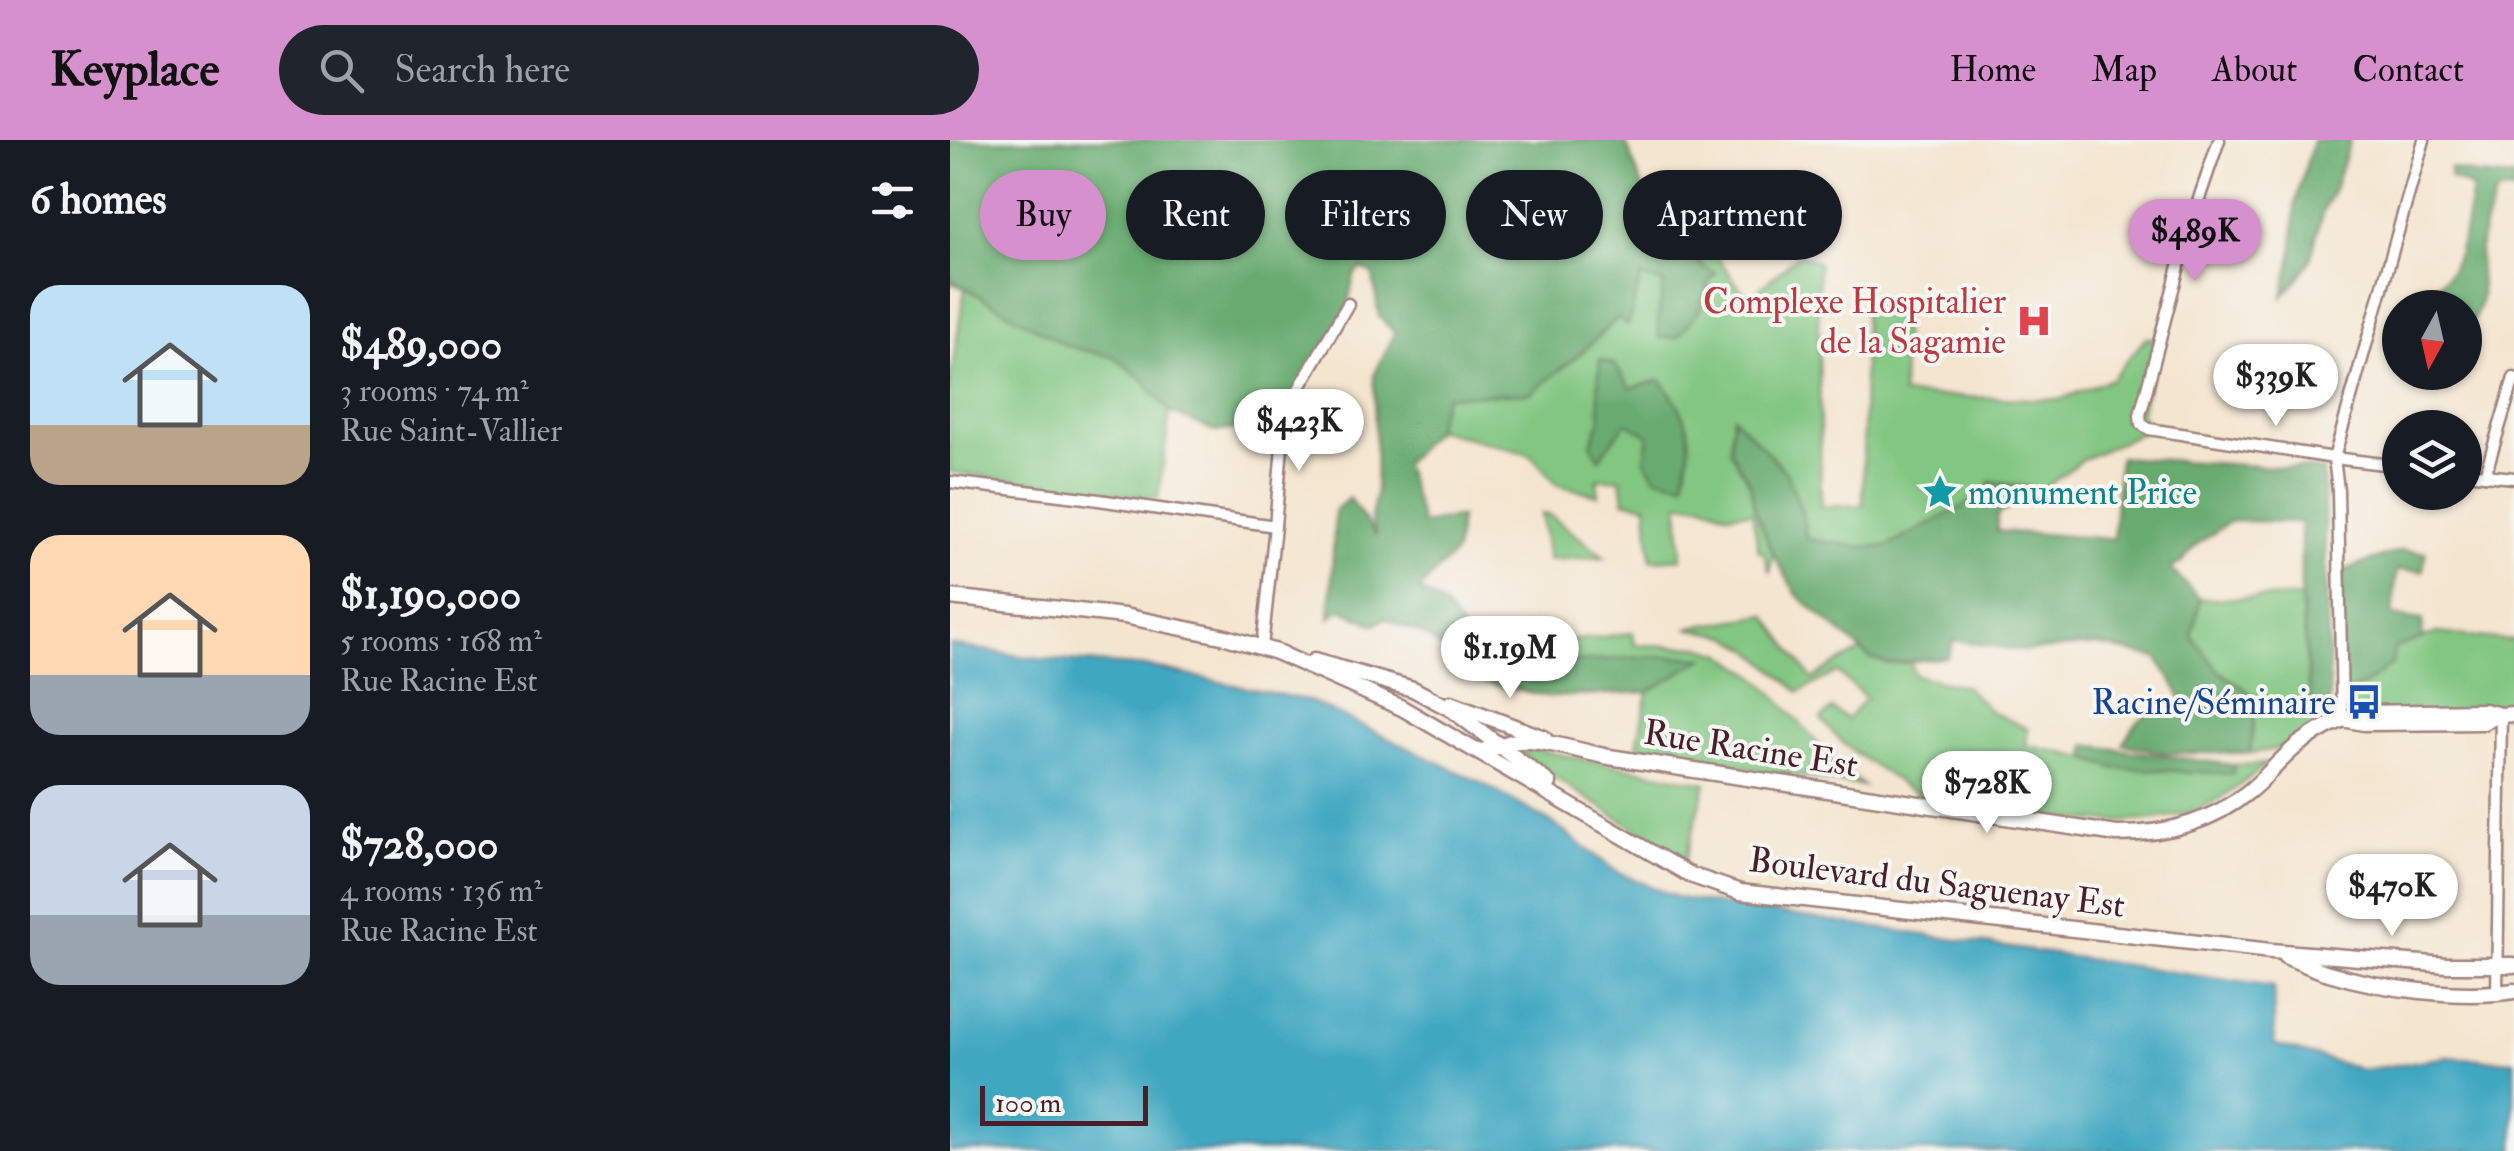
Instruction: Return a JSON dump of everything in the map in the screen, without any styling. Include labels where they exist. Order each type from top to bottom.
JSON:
[{"type":"main road","name":"Boulevard du Saguenay Est","points":[[950,597],[1124,616],[1226,637],[1413,689],[1451,709],[1610,827]]},
{"type":"main road","name":"Boulevard du Saguenay Est","points":[[1268,649],[1402,708],[1690,875],[1740,892],[2271,950],[2447,965],[2514,965]]},
{"type":"main road","name":"Rue Racine Est","points":[[1413,689],[1592,754]]},
{"type":"main road","name":"Rue Racine Est","points":[[1478,751],[1491,751],[1516,740],[2117,834],[2148,834],[2178,828],[2230,804],[2299,744],[2342,718],[2361,712],[2508,714]]},
{"type":"main road","name":"Boulevard du Saguenay Est","points":[[2271,950],[2329,974],[2396,988],[2497,994],[2514,991]]},
{"type":"street","points":[[2219,140],[2190,228],[2140,414],[2141,424],[2149,429],[2382,464]]},
{"type":"street","points":[[2342,718],[2338,490],[2334,458],[2424,140]]},
{"type":"street","points":[[1268,649],[1284,414],[1348,304]]},
{"type":"street","points":[[2514,378],[2484,475],[2514,478]]},
{"type":"street","points":[[950,482],[1275,526]]},
{"type":"street","points":[[2497,994],[2499,862],[2508,714]]},
{"type":"street","points":[[2499,862],[2514,861]]},
{"type":"green space","points":[[950,140],[1625,140],[1636,170],[1623,170],[1623,260],[1699,260],[1701,266],[1716,273],[1699,311],[1678,337],[1659,338],[1664,283],[1641,277],[1628,325],[1617,318],[1531,393],[1445,396],[1435,429],[1404,464],[1422,524],[1460,517],[1455,553],[1419,589],[1445,607],[1468,637],[1498,660],[1535,665],[1657,656],[1704,658],[1648,692],[1550,697],[1483,682],[1426,636],[1385,618],[1375,625],[1341,609],[1330,618],[1335,510],[1349,498],[1376,536],[1371,519],[1376,491],[1374,375],[1395,333],[1379,317],[1373,275],[1361,268],[1354,276],[1348,304],[1283,426],[1214,431],[1170,412],[1140,377],[1114,357],[1067,346],[950,279]]},
{"type":"green space","points":[[2313,140],[2350,140],[2322,213],[2310,261],[2283,296],[2293,251],[2295,204]]},
{"type":"green space","points":[[2450,168],[2514,178],[2514,193],[2496,194],[2485,225],[2479,256],[2481,290],[2442,290],[2440,283],[2458,253],[2472,188],[2450,178]]},
{"type":"green space","points":[[1700,260],[1719,260],[1748,299],[1792,260],[1818,262],[1821,507],[1863,505],[1864,303],[1904,303],[1902,395],[2059,400],[2111,379],[2146,338],[2160,339],[2140,414],[2149,429],[2082,460],[2043,489],[1991,482],[1989,493],[1886,547],[1807,539],[1801,510],[1761,446],[1733,418],[1730,450],[1750,484],[1754,507],[1773,554],[1770,573],[1764,553],[1759,551],[1752,512],[1729,514],[1704,504],[1679,503],[1682,558],[1651,560],[1647,505],[1624,501],[1621,479],[1597,479],[1599,495],[1557,485],[1526,453],[1435,429],[1445,395],[1531,393],[1618,318],[1641,276],[1664,283],[1658,318],[1699,311],[1709,282]]},
{"type":"green space","points":[[950,279],[1067,346],[1114,357],[1140,377],[1170,412],[1158,498],[950,472],[950,381],[965,288],[950,283]]},
{"type":"green space","points":[[1600,359],[1614,364],[1631,388],[1661,380],[1688,428],[1684,483],[1656,477],[1645,460],[1649,435],[1626,423],[1599,459],[1591,443],[1601,419]]},
{"type":"green space","points":[[1733,416],[1787,473],[1807,539],[1854,546],[1886,547],[1988,493],[1990,482],[2043,489],[1997,515],[1997,531],[2113,539],[2119,457],[2323,470],[2330,702],[2311,710],[2301,597],[2301,522],[2231,521],[2196,545],[2171,569],[2200,599],[2192,637],[2219,671],[2256,697],[2250,753],[2165,753],[2123,744],[2134,726],[2147,715],[2183,703],[2157,658],[2098,645],[2025,651],[1954,640],[1948,657],[1888,664],[1870,658],[1797,595],[1773,554],[1754,507],[1750,484],[1730,450]]},
{"type":"green space","points":[[1541,514],[1551,516],[1605,557],[1548,560]]},
{"type":"green space","points":[[2402,550],[2426,552],[2423,571],[2397,570],[2392,616],[2423,620],[2422,639],[2394,648],[2392,664],[2362,687],[2342,692],[2339,572]]},
{"type":"green space","points":[[2301,597],[2311,710],[2321,718],[2301,740],[2250,753],[2256,697],[2219,671],[2192,637],[2200,599]]},
{"type":"green space","points":[[1766,615],[1812,679],[1863,650],[1885,662],[1910,662],[1914,675],[1966,687],[1990,711],[2028,729],[2026,745],[2113,768],[2233,773],[2233,765],[2267,764],[2211,804],[2141,821],[2066,819],[1926,796],[1862,758],[1821,719],[1832,709],[1847,719],[1866,698],[1837,672],[1799,692],[1753,651],[1728,636],[1687,628]]},
{"type":"green space","points":[[1633,633],[1635,645],[1700,647],[1723,654],[1770,690],[1833,760],[1863,786],[1762,771],[1637,745],[1648,692],[1701,658],[1657,656],[1535,665],[1507,659],[1503,649]]},
{"type":"green space","points":[[2437,633],[2514,641],[2514,714],[2342,718],[2342,692],[2362,687],[2393,648]]},
{"type":"green space","points":[[2087,745],[2233,765],[2233,774],[2113,768],[2086,758]]},
{"type":"green space","points":[[1517,748],[1706,783],[1685,860],[1538,767]]},
{"type":"water","points":[[950,645],[1040,659],[1150,667],[1310,701],[1482,783],[1554,824],[1617,872],[1678,898],[2274,987],[2274,1044],[2363,1070],[2447,1057],[2514,1061],[2514,1151],[950,1151]]},
{"type":"place","name":"Complexe Hospitalier de la Sagamie","points":[[2034,321]]},
{"type":"place","name":"monument Price","points":[[1940,492]]},
{"type":"place","name":"Racine/Séminaire","points":[[2364,702]]}]
